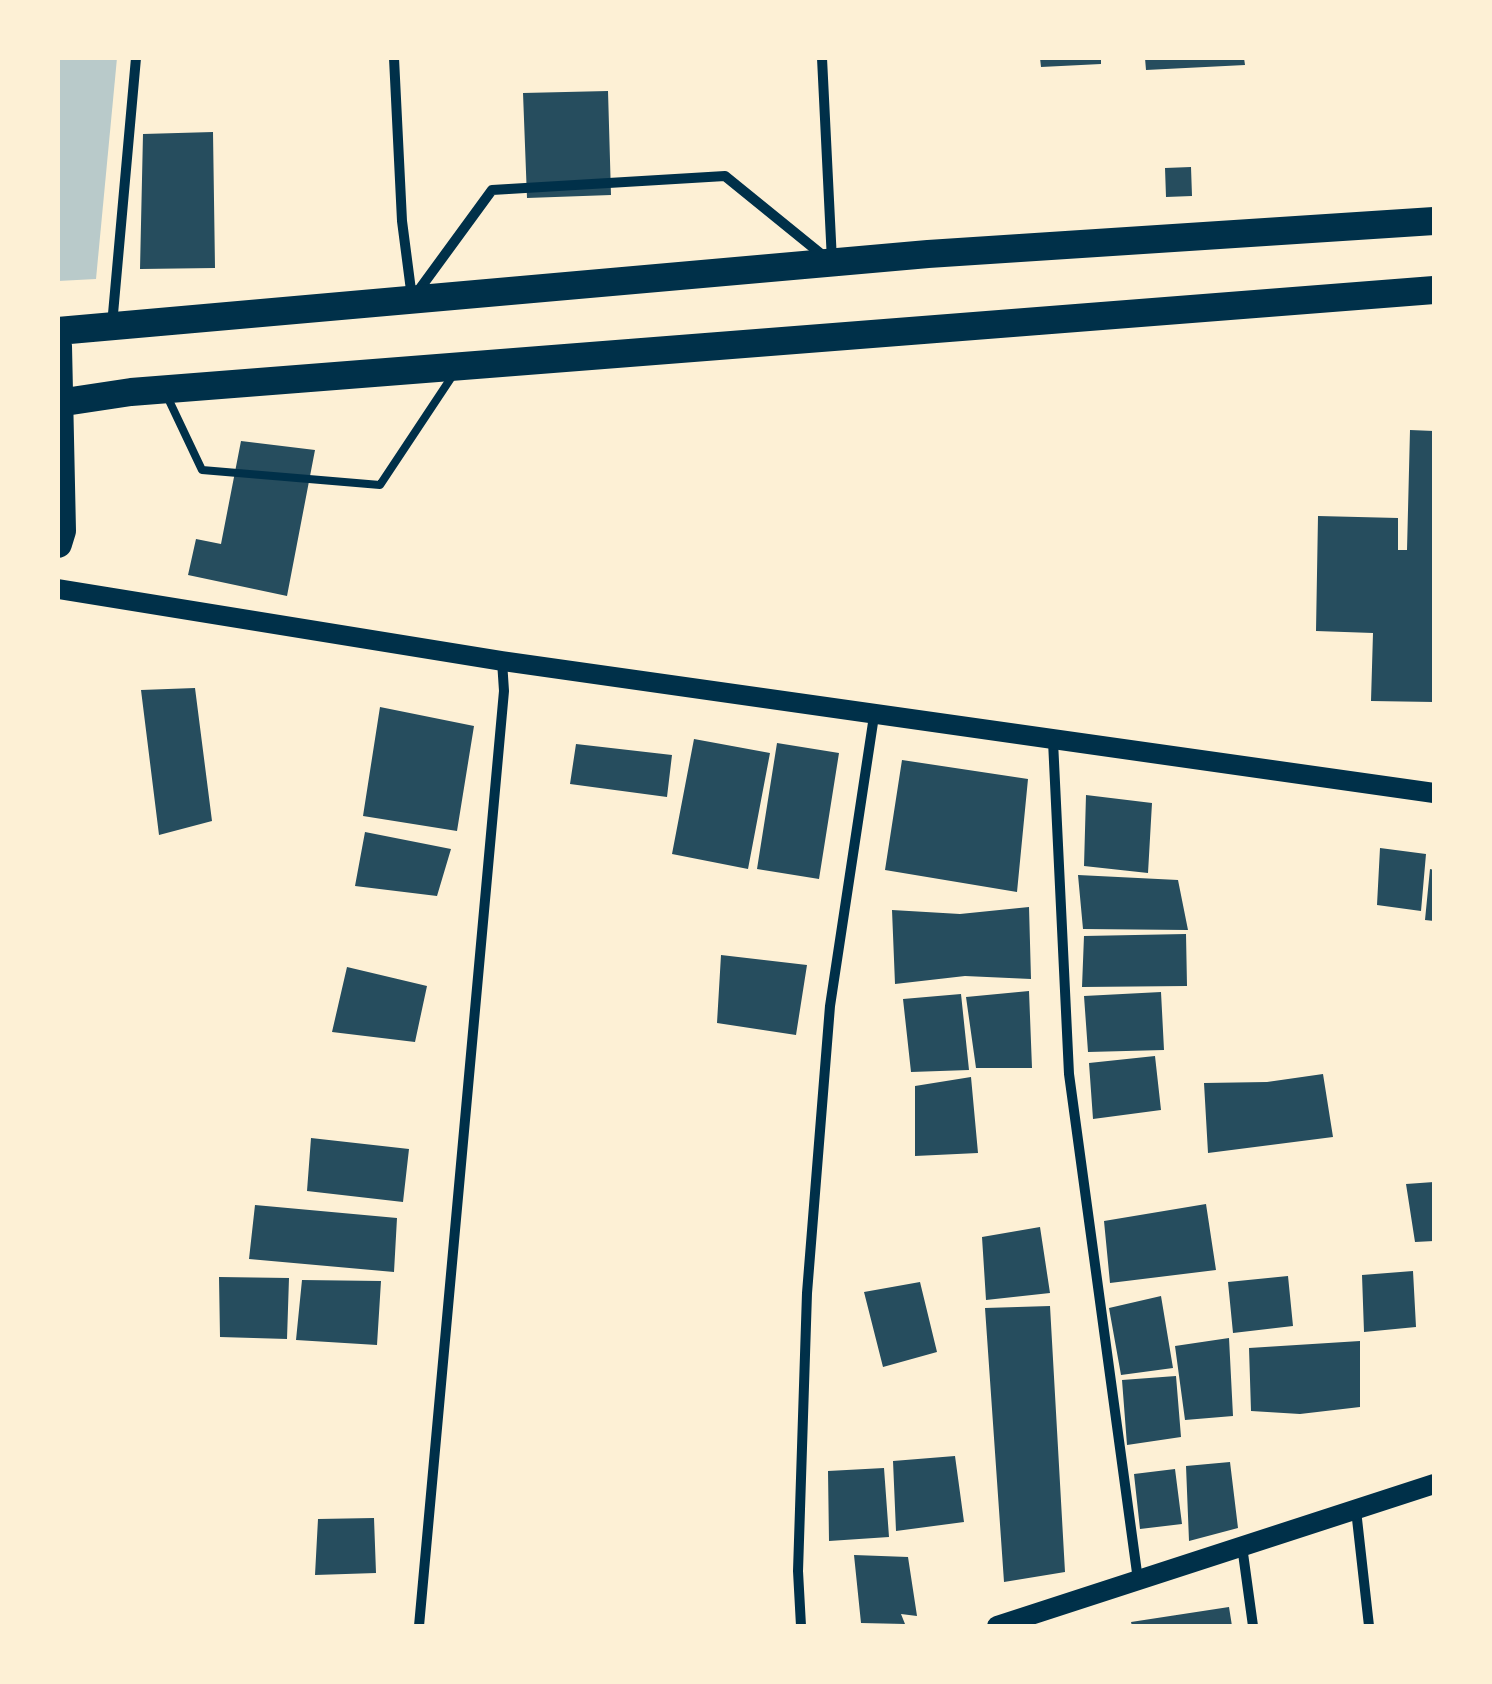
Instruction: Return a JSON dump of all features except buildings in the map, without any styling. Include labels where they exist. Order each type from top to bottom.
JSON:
[{"type":"highway","points":[[58,331],[832,262],[1434,221]]},
{"type":"highway","points":[[58,403],[164,390],[1434,290]]},
{"type":"highway","points":[[58,346],[62,531],[58,544]]},
{"type":"main road","points":[[58,589],[502,661],[1434,793]]},
{"type":"main road","points":[[997,1626],[1434,1484]]},
{"type":"street","points":[[112,326],[136,58]]},
{"type":"street","points":[[394,58],[402,221],[412,299]]},
{"type":"street","points":[[822,58],[832,262]]},
{"type":"street","points":[[412,299],[492,190],[725,176],[832,262]]},
{"type":"street","points":[[419,1626],[504,691],[502,661]]},
{"type":"street","points":[[801,1626],[798,1570],[806,1313],[830,1006],[874,716]]},
{"type":"street","points":[[1053,741],[1069,1074],[1138,1580]]},
{"type":"street","points":[[1356,1510],[1369,1626]]},
{"type":"street","points":[[1242,1546],[1253,1626]]},
{"type":"lane","points":[[164,390],[202,470],[380,485],[459,366]]},
{"type":"shaded area","points":[[58,58],[117,58],[96,279],[58,281]]}]
